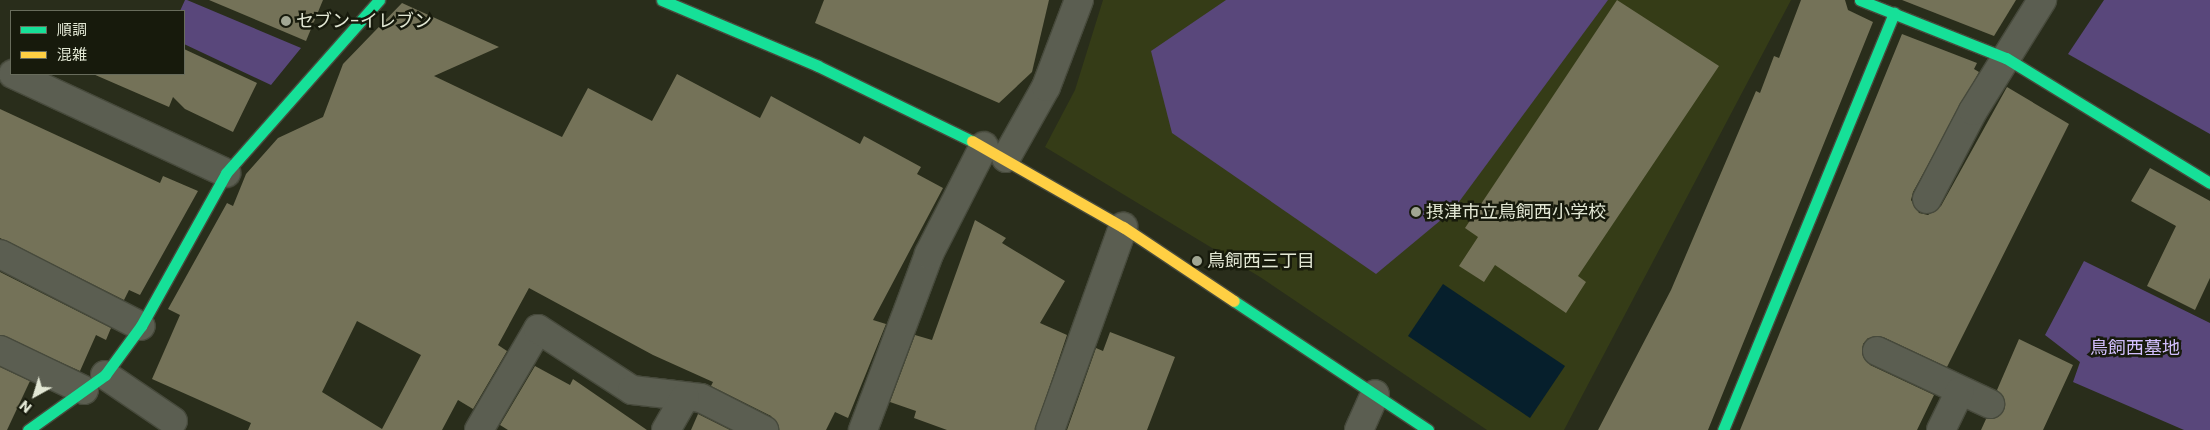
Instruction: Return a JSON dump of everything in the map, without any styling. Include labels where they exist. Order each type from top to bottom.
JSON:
[{"type":"street","points":[[28,430],[94,383],[140,326],[226,174],[379,0]]},
{"type":"street","points":[[662,0],[818,66],[995,152],[1123,228],[1428,430]]},
{"type":"street","points":[[864,430],[929,254],[995,152],[1046,87],[1079,0]]},
{"type":"street","points":[[1860,0],[2006,58],[2210,183]]},
{"type":"street","points":[[1927,199],[2006,58],[2042,0]]},
{"type":"street","points":[[1723,430],[1894,13]]},
{"type":"street","points":[[16,75],[226,174]]},
{"type":"street","points":[[1050,430],[1123,228]]},
{"type":"street","points":[[0,254],[140,326]]},
{"type":"street","points":[[480,430],[538,329],[632,390],[701,398],[764,430]]},
{"type":"street","points":[[0,350],[94,383],[173,421]]},
{"type":"street","points":[[1877,351],[1990,404]]},
{"type":"street","points":[[1941,430],[1960,391]]},
{"type":"street","points":[[1359,430],[1375,394]]},
{"type":"street","points":[[666,430],[685,397]]},
{"type":"shaded area","name":"摂津市立鳥飼西小学校","points":[[1103,0],[1791,0],[1564,430],[1487,430],[1260,277],[1045,147],[1075,90]]},
{"type":"green space","points":[[185,0],[187,0],[301,48],[271,85],[185,44],[185,10],[180,10]]},
{"type":"green space","points":[[1226,0],[1608,0],[1453,210],[1376,274],[1172,133],[1151,51]]},
{"type":"green space","points":[[2104,0],[2210,0],[2210,134],[2068,54]]},
{"type":"green space","name":"鳥飼西墓地","points":[[2084,261],[2210,323],[2210,430],[2184,430],[2073,382],[2080,362],[2045,335]]},
{"type":"water","points":[[1443,284],[1565,366],[1530,418],[1408,336]]},
{"type":"building","name":"セブン-イレブン","points":[[209,0],[323,0],[306,41]]},
{"type":"building","points":[[824,0],[1049,0],[1032,72],[999,103],[815,23]]},
{"type":"building","points":[[1617,0],[1719,66],[1578,276],[1586,282],[1566,313],[1495,265],[1484,282],[1459,266],[1478,237],[1465,228]]},
{"type":"building","points":[[1801,0],[1845,0],[1848,10],[1873,22],[1708,430],[1598,430],[1671,290],[1756,91],[1760,93],[1774,56],[1779,58]]},
{"type":"building","points":[[1902,0],[2016,0],[1994,36]]},
{"type":"building","points":[[402,3],[499,47],[434,76],[562,137],[588,88],[652,121],[677,74],[760,118],[771,96],[860,144],[864,136],[921,167],[917,174],[943,188],[873,320],[886,324],[848,418],[835,412],[826,430],[779,430],[771,416],[711,386],[713,382],[653,355],[529,288],[498,345],[507,351],[473,409],[458,400],[442,430],[248,430],[251,423],[152,379],[180,315],[168,309],[227,203],[233,206],[246,174],[278,138],[323,117],[343,64]],"holes":[[[357,321],[421,355],[382,429],[322,392]]]},
{"type":"building","points":[[1902,34],[1977,63],[1974,69],[1979,72],[1913,192],[1911,200],[1919,213],[1928,215],[1941,206],[2007,87],[2069,124],[1947,367],[1883,337],[1868,338],[1863,344],[1862,353],[1870,365],[1934,395],[1917,430],[1740,430]]},
{"type":"building","points":[[185,49],[257,83],[233,132],[185,109],[173,97],[169,107],[95,75],[185,75]]},
{"type":"building","points":[[0,109],[160,183],[163,176],[198,191],[140,295],[129,290],[124,300],[0,238]]},
{"type":"building","points":[[2150,168],[2210,201],[2210,278],[2195,310],[2147,286],[2176,226],[2131,201]]},
{"type":"building","points":[[975,220],[1006,238],[1002,243],[1065,281],[1040,323],[1067,335],[1035,430],[947,430],[914,418],[916,411],[890,402],[915,335],[932,340]]},
{"type":"building","points":[[0,272],[111,328],[106,340],[96,335],[80,371],[0,335]]},
{"type":"building","points":[[1110,332],[1175,357],[1147,430],[1067,430],[1096,348],[1103,351]]},
{"type":"building","points":[[2019,339],[2073,365],[2043,430],[1981,430],[1986,419],[1998,417],[2004,410],[2005,402],[1997,390]]},
{"type":"building","points":[[535,366],[570,385],[573,379],[647,430],[508,430],[500,425]]},
{"type":"building","points":[[0,367],[30,381],[7,430],[0,430]]},
{"type":"building","points":[[698,414],[730,430],[691,430]]},
{"type":"traffic: fast","points":[[28,430],[105,375],[141,326],[226,173],[379,0]]},
{"type":"traffic: fast","points":[[662,0],[818,66],[972,141]]},
{"type":"traffic: fast","points":[[1860,0],[2006,58],[2210,183]]},
{"type":"traffic: fast","points":[[1723,430],[1894,13]]},
{"type":"traffic: fast","points":[[1234,301],[1428,430]]},
{"type":"traffic: slow","points":[[972,141],[1123,227],[1234,301]]},
{"type":"place","name":"セブン-イレブン","points":[[286,21]]},
{"type":"place","name":"摂津市立鳥飼西小学校","points":[[1416,212]]},
{"type":"place","name":"鳥飼西三丁目","points":[[1197,261]]}]
